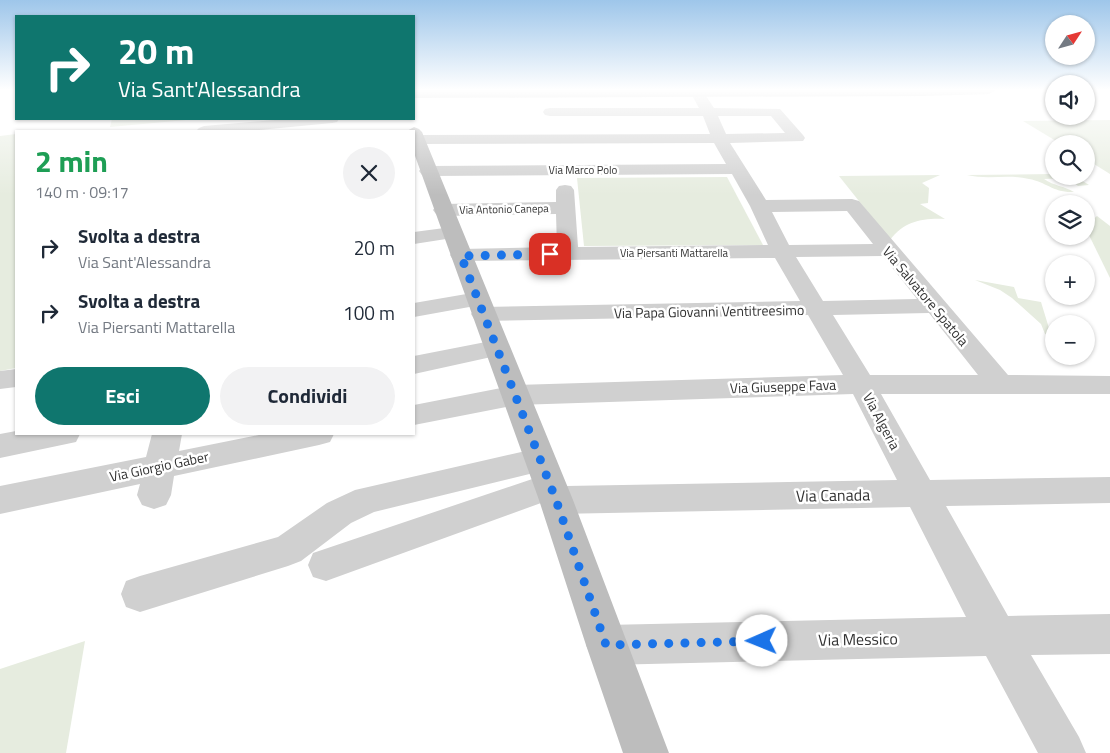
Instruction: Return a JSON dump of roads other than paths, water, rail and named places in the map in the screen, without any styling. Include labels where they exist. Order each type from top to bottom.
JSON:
[{"type":"street","points":[[238,130],[280,125]]},
{"type":"street","points":[[426,170],[623,125]]},
{"type":"street","name":"Via Algeria","points":[[715,125],[760,206],[782,252],[862,384],[997,636],[1064,753]]},
{"type":"street","points":[[758,125],[797,138],[786,125]]},
{"type":"street","points":[[562,138],[568,254]]},
{"type":"street","name":"Via Marco Polo","points":[[426,170],[739,169]]},
{"type":"street","points":[[415,232],[426,170]]},
{"type":"street","points":[[426,170],[516,395],[646,753]]},
{"type":"street","name":"Via Antonio Canepa","points":[[426,170],[565,208]]},
{"type":"street","name":"Via Piersanti Mattarella","points":[[426,170],[568,254],[888,250]]},
{"type":"street","name":"Via Salvatore Spatola","points":[[760,206],[852,205],[1001,385]]},
{"type":"street","name":"Via Papa Giovanni Ventitreesimo","points":[[415,310],[481,307],[817,309],[935,306]]},
{"type":"street","points":[[415,365],[496,348]]},
{"type":"street","points":[[0,380],[15,378]]},
{"type":"street","name":"Via Giuseppe Fava","points":[[516,395],[862,384],[1110,385]]},
{"type":"street","points":[[415,415],[516,395]]},
{"type":"street","points":[[0,446],[60,435]]},
{"type":"street","points":[[154,495],[167,435]]},
{"type":"street","name":"Via Giorgio Gaber","points":[[0,500],[160,465],[314,435]]},
{"type":"street","points":[[326,565],[548,482]]},
{"type":"street","points":[[140,594],[288,550],[340,513],[367,500],[548,482]]},
{"type":"street","name":"Via Canada","points":[[548,482],[922,494],[1110,490]]},
{"type":"street","name":"Via Messico","points":[[606,645],[1110,634]]}]
